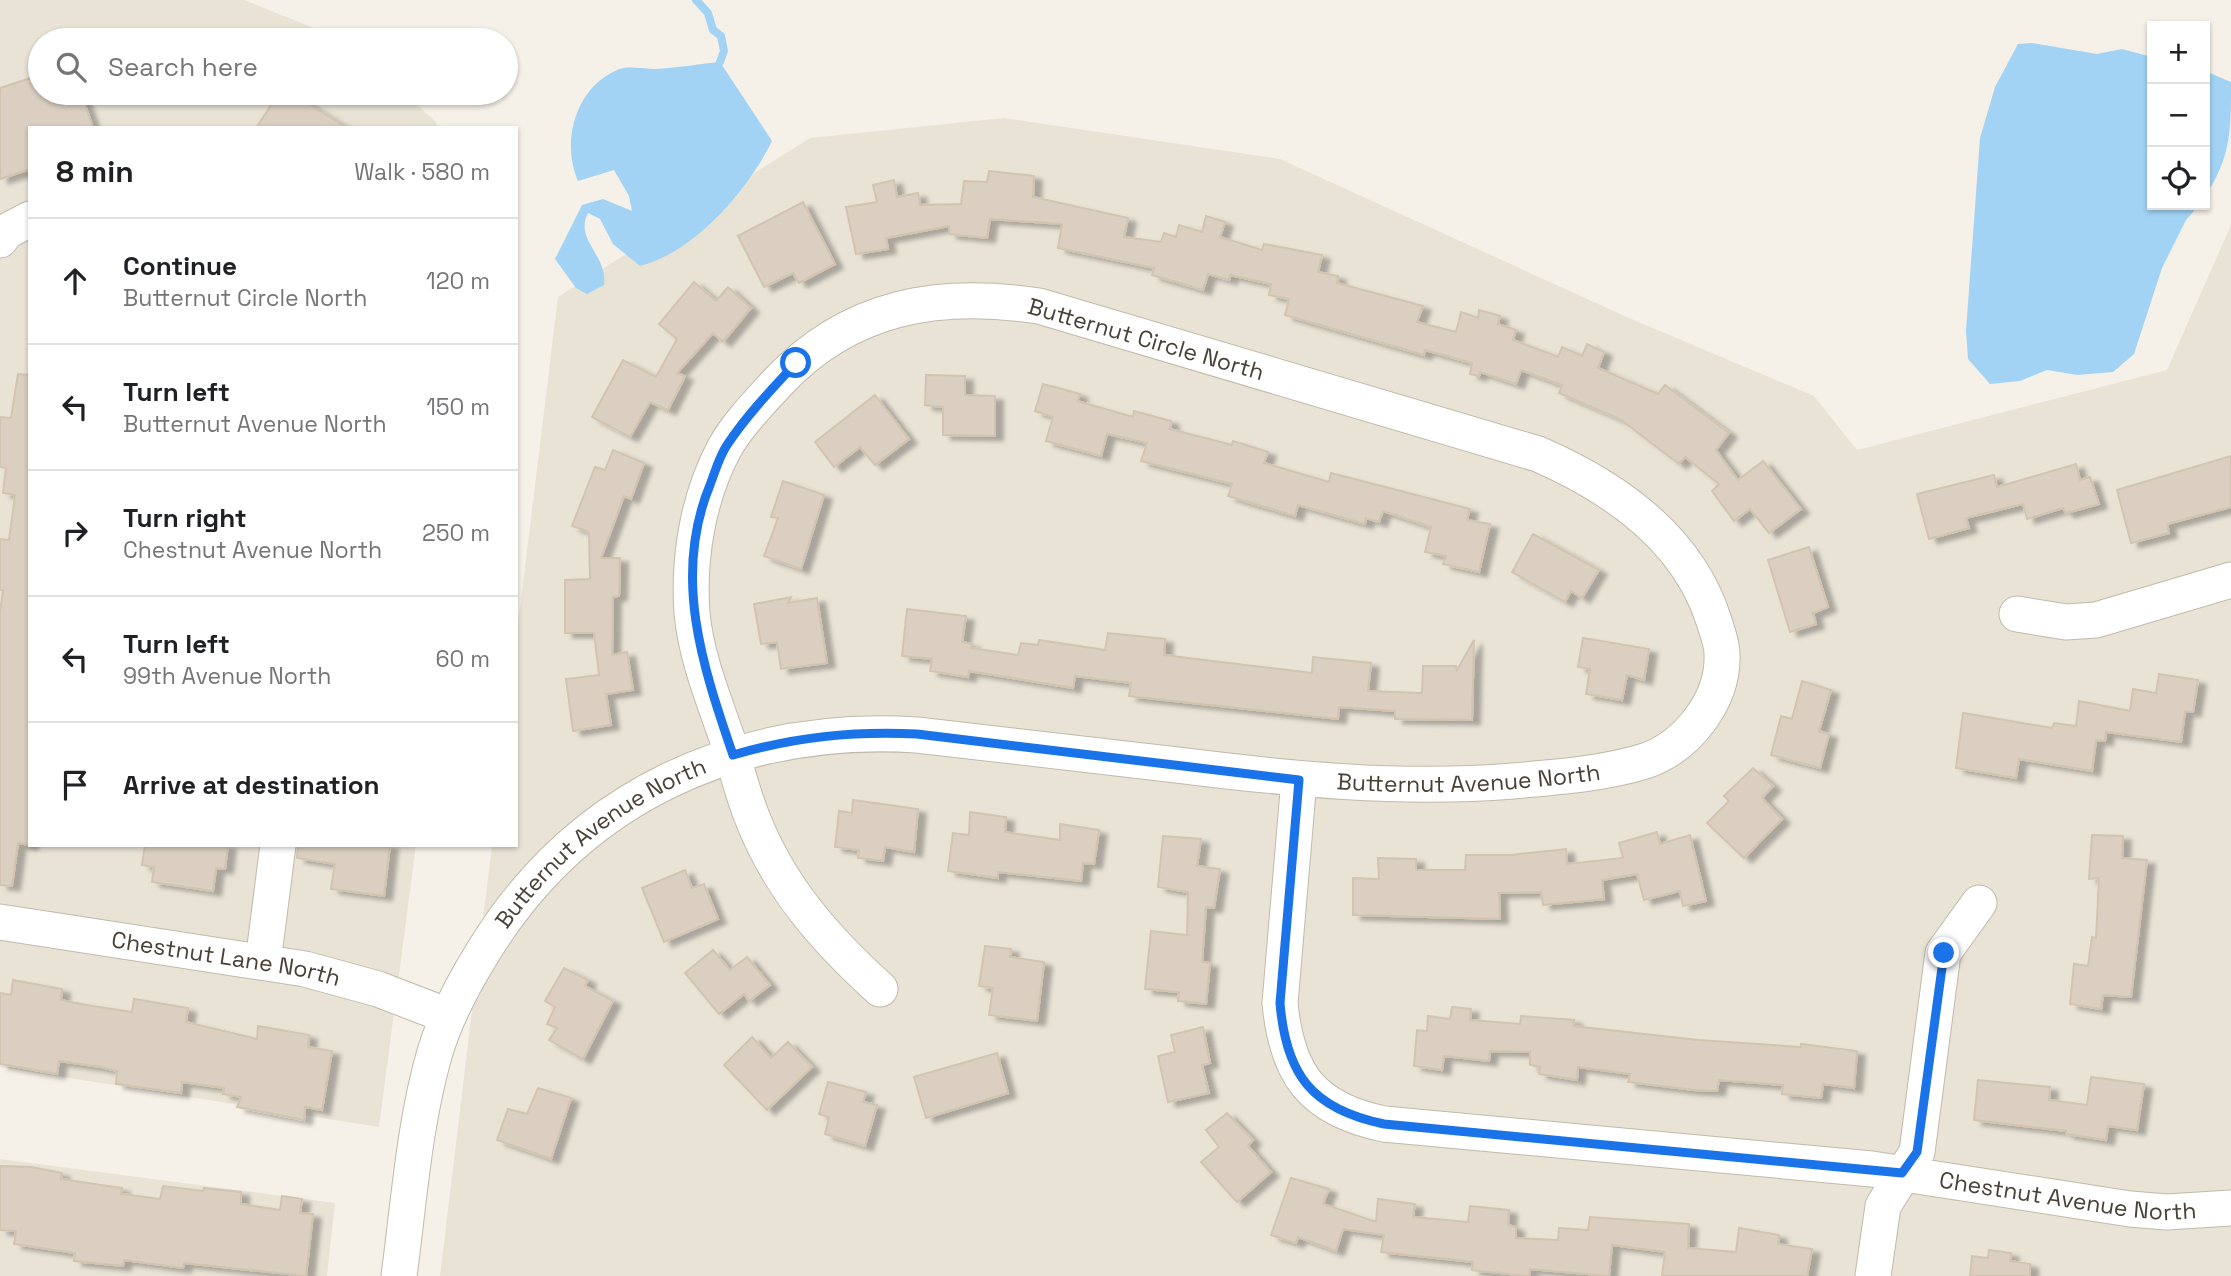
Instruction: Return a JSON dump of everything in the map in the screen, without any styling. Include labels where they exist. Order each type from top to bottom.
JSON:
[{"type":"street","points":[[0,240],[7,231],[28,220]]},
{"type":"street","name":"Butternut Circle North","points":[[880,989],[816,927],[793,896],[752,817],[703,667],[692,614],[692,560],[702,505],[725,448],[756,406],[796,363],[843,332],[894,310],[948,299],[994,299],[1039,306],[1538,454],[1574,469],[1647,519],[1669,543],[1701,590],[1718,635]]},
{"type":"street","points":[[2017,614],[2066,622],[2096,620],[2231,580]]},
{"type":"street","name":"Butternut Avenue North","points":[[399,1276],[428,1081],[448,1016],[495,932],[519,899],[571,845],[597,823],[657,784],[701,765],[798,738],[868,732],[917,734],[1299,780],[1378,785],[1489,783],[1601,770],[1647,760],[1687,734],[1711,702],[1719,682],[1723,654],[1718,635]]},
{"type":"street","name":"Chestnut Avenue North","points":[[1299,780],[1280,1003],[1283,1037],[1296,1071],[1320,1097],[1350,1117],[1384,1124],[1902,1173],[2130,1209],[2167,1212],[2231,1208]]},
{"type":"street","points":[[263,962],[278,847]]},
{"type":"street","points":[[1873,1276],[1883,1206],[1917,1152],[1944,953],[1979,903]]},
{"type":"street","name":"Chestnut Lane North","points":[[0,922],[263,962],[346,979],[448,1016]]},
{"type":"shaded area","points":[[0,0],[244,0],[314,28],[28,28],[28,105],[417,105],[437,126],[28,126],[28,847],[416,847],[379,1127],[0,1067]]},
{"type":"shaded area","points":[[1004,118],[1280,159],[1629,318],[1814,396],[1857,450],[2167,370],[2231,225],[2231,1276],[440,1276],[492,847],[518,847],[518,625],[558,297],[810,138]]},
{"type":"shaded area","points":[[0,1159],[335,1203],[327,1276],[0,1276]]},
{"type":"water","points":[[2032,43],[2097,54],[2122,49],[2147,56],[2147,210],[2195,210],[2186,220],[2162,268],[2134,354],[2113,372],[2077,375],[2047,370],[2020,381],[1990,384],[1968,359],[1966,331],[1980,138],[1995,87],[2018,44]]},
{"type":"water","points":[[720,62],[772,141],[762,160],[718,217],[700,233],[660,259],[640,266],[613,244],[600,219],[588,213],[585,231],[601,265],[604,285],[587,294],[576,288],[555,259],[582,205],[603,199],[632,211],[629,196],[614,170],[578,181],[571,150],[575,118],[582,103],[591,89],[617,70]]},
{"type":"water","points":[[2210,73],[2231,82],[2228,143],[2210,189]]},
{"type":"building","points":[[28,79],[28,105],[85,105],[92,126],[28,126],[28,170],[0,179],[0,88]]},
{"type":"building","points":[[271,105],[311,105],[344,126],[257,126]]},
{"type":"building","points":[[989,171],[1034,176],[1033,197],[1128,218],[1124,237],[1161,242],[1164,233],[1176,237],[1179,225],[1202,232],[1206,216],[1225,222],[1220,237],[1262,250],[1264,244],[1322,255],[1318,272],[1338,276],[1337,283],[1423,306],[1417,322],[1456,332],[1461,312],[1478,318],[1479,310],[1500,316],[1498,324],[1516,330],[1513,340],[1558,357],[1562,347],[1582,356],[1587,344],[1604,352],[1598,368],[1658,394],[1665,385],[1729,433],[1716,450],[1738,480],[1763,461],[1801,509],[1769,533],[1750,509],[1734,521],[1712,491],[1719,484],[1685,457],[1679,464],[1620,419],[1559,393],[1562,385],[1521,370],[1516,384],[1480,372],[1479,376],[1470,374],[1472,363],[1425,350],[1424,355],[1285,315],[1289,299],[1269,295],[1271,284],[1230,275],[1229,280],[1208,274],[1203,290],[1152,275],[1154,268],[1058,248],[1062,224],[990,219],[987,238],[949,234],[949,226],[886,238],[888,249],[856,254],[846,207],[877,202],[873,185],[894,180],[897,197],[918,193],[920,205],[961,204],[964,181],[987,182]]},
{"type":"building","points":[[803,202],[835,264],[799,283],[793,273],[764,287],[738,236]]},
{"type":"building","points":[[694,282],[716,301],[728,287],[751,308],[723,342],[713,333],[677,373],[685,376],[668,410],[650,402],[630,437],[592,417],[623,360],[656,377],[677,339],[659,324]]},
{"type":"building","points":[[18,374],[28,375],[28,845],[18,843],[12,886],[0,885],[0,612],[3,590],[0,590],[0,539],[9,540],[15,495],[3,493],[6,468],[0,467],[0,417],[11,418]]},
{"type":"building","points":[[926,375],[965,376],[965,395],[995,396],[995,436],[943,435],[943,407],[925,405]]},
{"type":"building","points":[[1043,384],[1080,394],[1077,401],[1133,417],[1134,411],[1171,421],[1170,429],[1232,445],[1233,441],[1268,452],[1264,463],[1329,482],[1331,473],[1470,509],[1467,520],[1490,524],[1479,572],[1443,564],[1446,556],[1425,552],[1431,527],[1383,511],[1379,522],[1366,518],[1365,524],[1298,505],[1295,516],[1228,496],[1232,484],[1141,461],[1147,443],[1107,434],[1101,456],[1046,441],[1053,417],[1035,411]]},
{"type":"building","points":[[875,395],[909,439],[875,465],[860,447],[834,467],[815,442]]},
{"type":"building","points":[[613,450],[644,463],[631,499],[624,496],[601,558],[620,558],[619,596],[613,597],[612,655],[627,652],[633,690],[606,694],[611,725],[573,731],[566,679],[599,675],[594,633],[565,633],[565,580],[590,579],[589,532],[572,526],[595,467],[605,470]]},
{"type":"building","points":[[2231,456],[2231,507],[2167,524],[2169,533],[2131,543],[2117,490]]},
{"type":"building","points":[[2076,464],[2080,480],[2090,477],[2099,504],[2066,513],[2063,508],[2027,519],[2023,504],[1966,518],[1969,528],[1929,539],[1917,494],[1994,475],[1997,487]]},
{"type":"building","points":[[783,481],[824,495],[801,569],[764,556],[778,518],[771,517]]},
{"type":"building","points":[[1533,534],[1599,570],[1582,598],[1571,591],[1565,602],[1512,572]]},
{"type":"building","points":[[1809,547],[1828,607],[1813,613],[1816,624],[1790,632],[1768,560]]},
{"type":"building","points":[[791,597],[788,603],[817,598],[827,663],[781,669],[777,642],[761,644],[754,604]]},
{"type":"building","points":[[907,609],[966,616],[962,642],[972,644],[971,648],[1018,655],[1021,643],[1038,645],[1039,640],[1105,650],[1108,633],[1165,639],[1164,655],[1312,673],[1313,657],[1371,663],[1368,691],[1422,693],[1423,666],[1456,666],[1457,670],[1474,640],[1472,720],[1395,719],[1395,711],[1339,707],[1338,719],[1129,696],[1131,683],[1075,676],[1073,688],[969,671],[968,677],[930,671],[932,659],[902,656]]},
{"type":"building","points":[[1583,638],[1649,649],[1644,680],[1627,675],[1622,700],[1586,694],[1590,669],[1578,667]]},
{"type":"building","points":[[2159,674],[2198,680],[2193,712],[2185,711],[2181,742],[2106,732],[2105,741],[2096,740],[2092,771],[2019,759],[2016,778],[1956,768],[1963,713],[2052,728],[2054,723],[2076,726],[2079,701],[2130,711],[2133,689],[2156,693]]},
{"type":"building","points":[[1802,681],[1831,690],[1819,731],[1829,734],[1820,768],[1771,755],[1781,716],[1792,719]]},
{"type":"building","points":[[1753,768],[1773,786],[1762,798],[1782,819],[1744,858],[1707,823],[1729,801],[1724,796]]},
{"type":"building","points":[[853,800],[918,809],[914,852],[885,847],[883,861],[858,858],[859,850],[835,847],[839,811],[852,813]]},
{"type":"building","points":[[970,812],[1006,817],[1005,832],[1060,840],[1060,824],[1099,830],[1094,864],[1083,863],[1081,881],[998,872],[998,878],[948,871],[953,833],[969,835]]},
{"type":"building","points":[[1657,832],[1660,844],[1690,835],[1706,901],[1683,906],[1680,891],[1644,900],[1637,874],[1602,880],[1604,899],[1543,905],[1541,892],[1499,893],[1500,919],[1353,915],[1353,878],[1379,879],[1378,858],[1416,859],[1416,870],[1465,870],[1466,855],[1510,855],[1566,849],[1567,864],[1623,858],[1619,843]]},
{"type":"building","points":[[2092,835],[2123,836],[2122,858],[2147,860],[2131,997],[2103,995],[2101,1009],[2070,1004],[2074,964],[2088,966],[2092,937],[2096,938],[2099,878],[2089,879]]},
{"type":"building","points":[[1163,836],[1201,839],[1197,866],[1220,869],[1214,908],[1206,907],[1202,962],[1210,963],[1206,1004],[1178,1001],[1179,992],[1145,989],[1151,931],[1187,935],[1188,892],[1158,887]]},
{"type":"building","points":[[145,847],[228,847],[225,869],[216,868],[213,891],[152,882],[154,867],[142,865]]},
{"type":"building","points":[[298,847],[390,847],[384,896],[331,889],[335,864],[297,858]]},
{"type":"building","points":[[685,870],[692,888],[704,884],[718,919],[664,942],[642,888]]},
{"type":"building","points":[[985,946],[1011,949],[1010,957],[1044,962],[1037,1021],[989,1015],[993,988],[979,986]]},
{"type":"building","points":[[713,950],[730,970],[747,957],[770,985],[749,1001],[744,994],[719,1014],[685,973]]},
{"type":"building","points":[[564,968],[588,980],[585,986],[613,1001],[583,1059],[549,1040],[557,1028],[547,1024],[555,1007],[545,1001]]},
{"type":"building","points":[[13,980],[62,989],[61,1000],[86,1005],[132,1012],[134,999],[188,1008],[186,1022],[257,1039],[258,1026],[309,1035],[308,1047],[332,1051],[322,1110],[305,1107],[304,1120],[237,1107],[241,1097],[223,1094],[224,1088],[182,1082],[181,1093],[116,1084],[117,1071],[101,1067],[59,1061],[57,1074],[0,1064],[0,993],[11,995]]},
{"type":"building","points":[[1452,1007],[1471,1009],[1470,1020],[1520,1024],[1521,1016],[1574,1020],[1573,1026],[1698,1040],[1801,1047],[1801,1044],[1857,1051],[1854,1088],[1823,1084],[1821,1098],[1782,1094],[1783,1085],[1719,1080],[1717,1091],[1694,1090],[1628,1082],[1630,1074],[1578,1067],[1577,1080],[1539,1074],[1540,1067],[1530,1065],[1530,1052],[1490,1051],[1489,1061],[1444,1056],[1442,1070],[1414,1066],[1417,1030],[1427,1031],[1428,1016],[1450,1019]]},
{"type":"building","points":[[1203,1027],[1210,1063],[1202,1065],[1209,1093],[1168,1102],[1158,1056],[1175,1052],[1171,1035]]},
{"type":"building","points":[[752,1037],[771,1058],[788,1042],[812,1067],[767,1110],[724,1065]]},
{"type":"building","points":[[997,1053],[1008,1093],[926,1118],[914,1077]]},
{"type":"building","points":[[2091,1077],[2144,1084],[2137,1130],[2108,1126],[2106,1140],[2066,1134],[2066,1131],[1974,1120],[1978,1080],[2050,1087],[2049,1100],[2087,1105]]},
{"type":"building","points":[[828,1082],[866,1092],[863,1102],[877,1105],[865,1146],[825,1134],[829,1117],[819,1114]]},
{"type":"building","points":[[538,1088],[571,1098],[551,1159],[497,1140],[508,1109],[527,1114]]},
{"type":"building","points":[[1227,1113],[1253,1140],[1248,1146],[1271,1172],[1237,1202],[1201,1162],[1219,1147],[1206,1130]]},
{"type":"building","points":[[0,1166],[31,1167],[62,1173],[61,1179],[122,1188],[121,1194],[160,1199],[163,1186],[241,1192],[241,1204],[280,1210],[282,1196],[302,1199],[300,1213],[313,1214],[306,1276],[184,1263],[183,1268],[124,1260],[123,1266],[74,1261],[75,1253],[14,1244],[16,1231],[0,1230]]},
{"type":"building","points":[[1291,1178],[1329,1189],[1323,1204],[1376,1222],[1378,1199],[1415,1204],[1413,1217],[1468,1222],[1470,1206],[1509,1210],[1508,1225],[1516,1227],[1516,1238],[1558,1240],[1559,1228],[1588,1230],[1590,1217],[1689,1224],[1688,1248],[1736,1252],[1739,1228],[1779,1235],[1778,1244],[1812,1249],[1807,1276],[1662,1276],[1665,1252],[1612,1245],[1609,1276],[1530,1269],[1529,1276],[1472,1270],[1473,1262],[1381,1252],[1384,1235],[1343,1229],[1336,1251],[1298,1237],[1296,1243],[1271,1235]]},
{"type":"building","points":[[1989,1250],[2011,1253],[2010,1261],[2030,1264],[2030,1276],[1970,1276],[1972,1256],[1988,1258]]},
{"type":"waterway","points":[[696,0],[708,13],[713,30],[721,36],[724,51],[720,62]]},
{"type":"route","points":[[796,363],[756,406],[725,448],[702,505],[692,560],[692,614],[703,667],[733,755],[798,738],[830,734],[917,734],[1299,780],[1280,1003],[1283,1037],[1296,1071],[1320,1097],[1350,1117],[1384,1124],[1902,1173],[1917,1152],[1944,953]]}]
